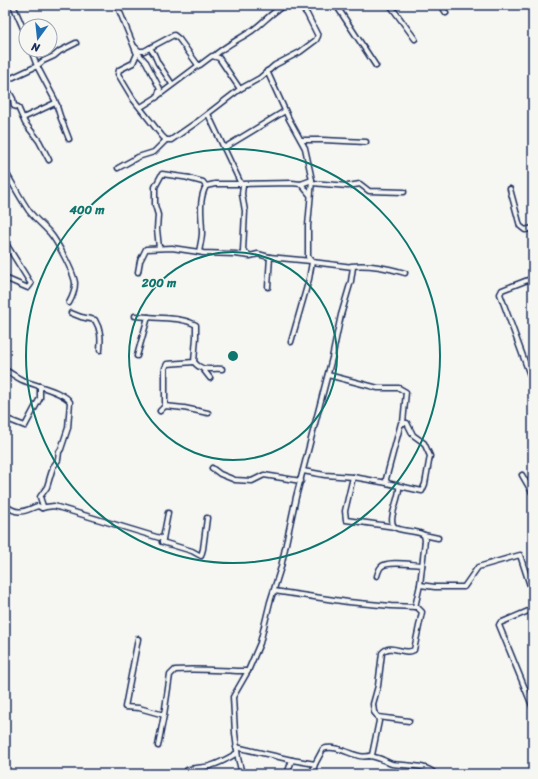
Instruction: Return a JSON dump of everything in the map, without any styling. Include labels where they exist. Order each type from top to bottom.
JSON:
[{"type":"street","points":[[13,5],[19,18]]},
{"type":"street","points":[[117,5],[135,49],[146,62],[159,84],[160,89],[158,96]]},
{"type":"street","points":[[141,107],[222,49],[253,30],[285,5]]},
{"type":"street","points":[[118,168],[154,152],[166,140],[171,140],[240,89],[260,78],[267,71],[288,57],[300,52],[318,38],[307,14],[299,5]]},
{"type":"street","points":[[336,5],[376,66]]},
{"type":"street","points":[[390,5],[415,40]]},
{"type":"street","points":[[441,5],[446,13]]},
{"type":"street","points":[[135,49],[144,51],[174,35],[179,39],[196,64],[199,65]]},
{"type":"street","points":[[5,81],[37,66],[43,61],[54,56],[60,50],[76,43]]},
{"type":"street","points":[[150,48],[172,84]]},
{"type":"street","points":[[135,49],[136,58],[133,63],[119,70],[118,74],[133,99],[141,107],[166,140]]},
{"type":"street","points":[[214,56],[219,58],[240,89]]},
{"type":"street","points":[[34,58],[58,107],[69,139]]},
{"type":"street","points":[[267,71],[305,148],[312,182],[308,226],[308,257],[312,262],[309,279],[291,342]]},
{"type":"street","points":[[5,85],[13,99],[14,106],[18,107],[25,123],[39,141],[48,160]]},
{"type":"street","points":[[23,118],[56,103],[58,107]]},
{"type":"street","points":[[224,148],[285,110]]},
{"type":"street","points":[[208,114],[242,184],[244,211],[243,251],[250,256]]},
{"type":"street","points":[[301,140],[366,142]]},
{"type":"street","points":[[6,174],[30,212],[50,233],[71,271],[75,281],[75,286],[74,294],[69,303]]},
{"type":"street","points":[[159,248],[156,187],[162,174],[203,182],[206,186]]},
{"type":"street","points":[[206,186],[215,184],[301,184],[312,182],[348,186],[360,184],[369,191],[404,192]]},
{"type":"street","points":[[301,184],[310,196]]},
{"type":"street","points":[[199,252],[202,232],[201,203],[206,186]]},
{"type":"street","points":[[510,188],[520,226],[525,230],[533,228]]},
{"type":"street","points":[[5,242],[31,284],[28,288],[5,278]]},
{"type":"street","points":[[138,272],[140,261],[146,249],[172,248],[199,252],[203,254],[235,254],[250,256],[258,254],[270,258],[351,266],[360,265],[382,267],[405,273]]},
{"type":"street","points":[[268,287],[270,258]]},
{"type":"street","points":[[242,774],[236,747],[233,697],[248,671],[260,643],[281,567],[328,375],[341,315],[351,281],[354,267],[351,266]]},
{"type":"street","points":[[531,378],[500,294],[502,290],[533,278]]},
{"type":"street","points":[[71,313],[80,317],[95,320],[100,328],[100,350]]},
{"type":"street","points":[[135,316],[172,318],[191,322],[196,325],[194,362],[210,378]]},
{"type":"street","points":[[137,356],[148,317]]},
{"type":"street","points":[[160,411],[165,406],[165,368],[167,364],[194,362]]},
{"type":"street","points":[[202,369],[222,368]]},
{"type":"street","points":[[5,370],[22,380],[58,393],[70,402],[67,430],[61,449],[58,452],[58,460],[53,467],[47,487],[40,497],[43,506],[42,508]]},
{"type":"street","points":[[328,375],[378,388],[399,388],[406,392],[403,423],[401,422],[386,479],[387,483]]},
{"type":"street","points":[[5,424],[6,419],[25,426],[40,398],[40,386]]},
{"type":"street","points":[[165,406],[208,413]]},
{"type":"street","points":[[304,471],[325,475],[353,477],[422,491],[425,484],[430,456],[424,443],[413,435],[408,424],[403,423]]},
{"type":"street","points":[[212,468],[220,474],[235,480],[252,481],[264,475],[301,481]]},
{"type":"street","points":[[522,475],[533,494]]},
{"type":"street","points":[[353,477],[345,511],[346,520],[395,527],[438,538]]},
{"type":"street","points":[[395,527],[391,520],[400,492],[399,486]]},
{"type":"street","points":[[5,506],[14,512],[22,512],[38,506],[42,508],[54,506],[163,539]]},
{"type":"street","points":[[168,513],[162,542],[192,551],[201,556],[207,518]]},
{"type":"street","points":[[415,607],[420,585],[426,540],[424,534]]},
{"type":"street","points":[[420,585],[434,587],[464,587],[478,567],[520,555],[533,595]]},
{"type":"street","points":[[377,576],[381,566],[386,564],[401,563],[422,565]]},
{"type":"street","points":[[274,591],[348,602],[415,607],[421,610],[422,612],[414,650],[407,652],[387,649],[382,653],[378,686],[373,704],[374,712],[379,721],[376,740],[370,756]]},
{"type":"street","points":[[533,609],[500,623],[499,625],[533,708]]},
{"type":"street","points":[[138,639],[125,707],[139,708],[164,715]]},
{"type":"street","points":[[158,746],[170,675],[175,670],[197,669],[248,671]]},
{"type":"street","points":[[378,717],[409,721]]},
{"type":"street","points":[[236,747],[315,764]]},
{"type":"street","points":[[312,774],[315,764],[323,749],[326,748],[340,749],[357,755],[370,756],[390,763],[426,768],[432,770],[435,774]]},
{"type":"street","points":[[188,774],[187,770],[210,766],[237,753]]},
{"type":"street","points":[[287,774],[292,760]]}]
